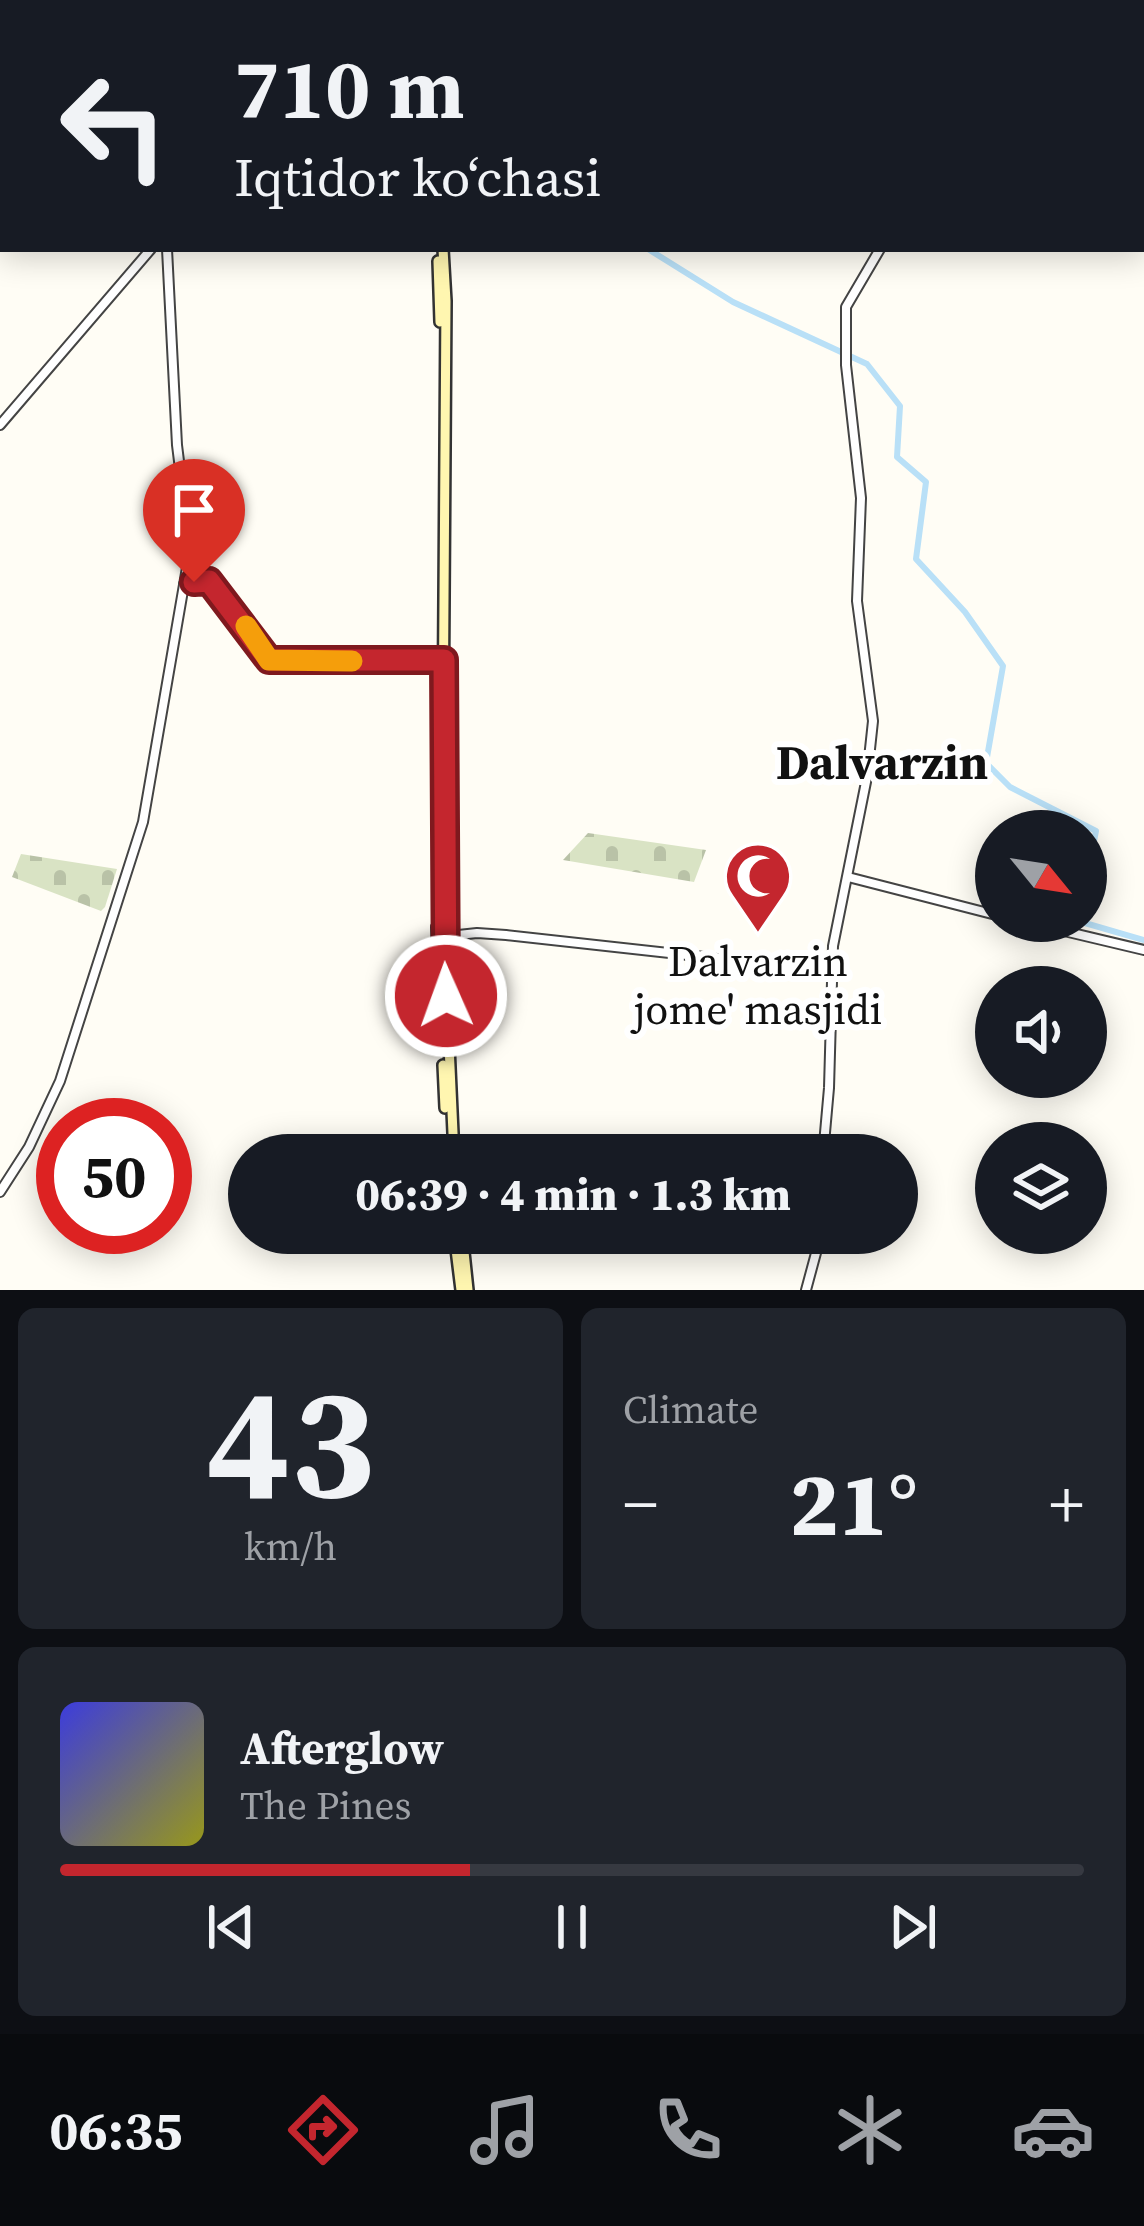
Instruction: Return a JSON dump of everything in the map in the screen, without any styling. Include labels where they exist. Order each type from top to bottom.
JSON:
[{"type":"main road","points":[[440,252],[440,937],[450,1134]]},
{"type":"main road","points":[[460,1254],[464,1290]]},
{"type":"street","points":[[0,425],[148,252]]},
{"type":"street","points":[[0,1192],[29,1148],[60,1081],[143,822],[190,550],[173,386],[167,252]]},
{"type":"street","points":[[825,1134],[833,946],[873,721],[857,601],[861,498],[847,303],[878,252]]},
{"type":"street","points":[[184,584],[209,581],[269,660],[441,660]]},
{"type":"street","points":[[848,877],[975,910]]},
{"type":"street","points":[[440,937],[506,935],[832,971]]},
{"type":"street","points":[[1107,941],[1144,950]]},
{"type":"street","points":[[806,1290],[816,1254]]},
{"type":"green space","points":[[588,833],[706,850],[694,882],[563,860]]},
{"type":"green space","points":[[21,854],[117,869],[105,907],[101,911],[12,877]]},
{"type":"waterway","points":[[653,252],[733,302],[867,364],[900,406],[897,457],[926,482],[916,559],[965,612],[1003,666],[986,763],[1010,787],[1055,810]]},
{"type":"waterway","points":[[1107,929],[1144,940]]},
{"type":"slow traffic","points":[[246,626],[269,660],[352,661]]},
{"type":"place","name":"Dalvarzin jome' masjidi","points":[[758,935]]},
{"type":"district","name":"Dalvarzin","points":[[882,762]]},
{"type":"route","points":[[194,582],[209,581],[269,660],[444,660],[446,996]]}]
